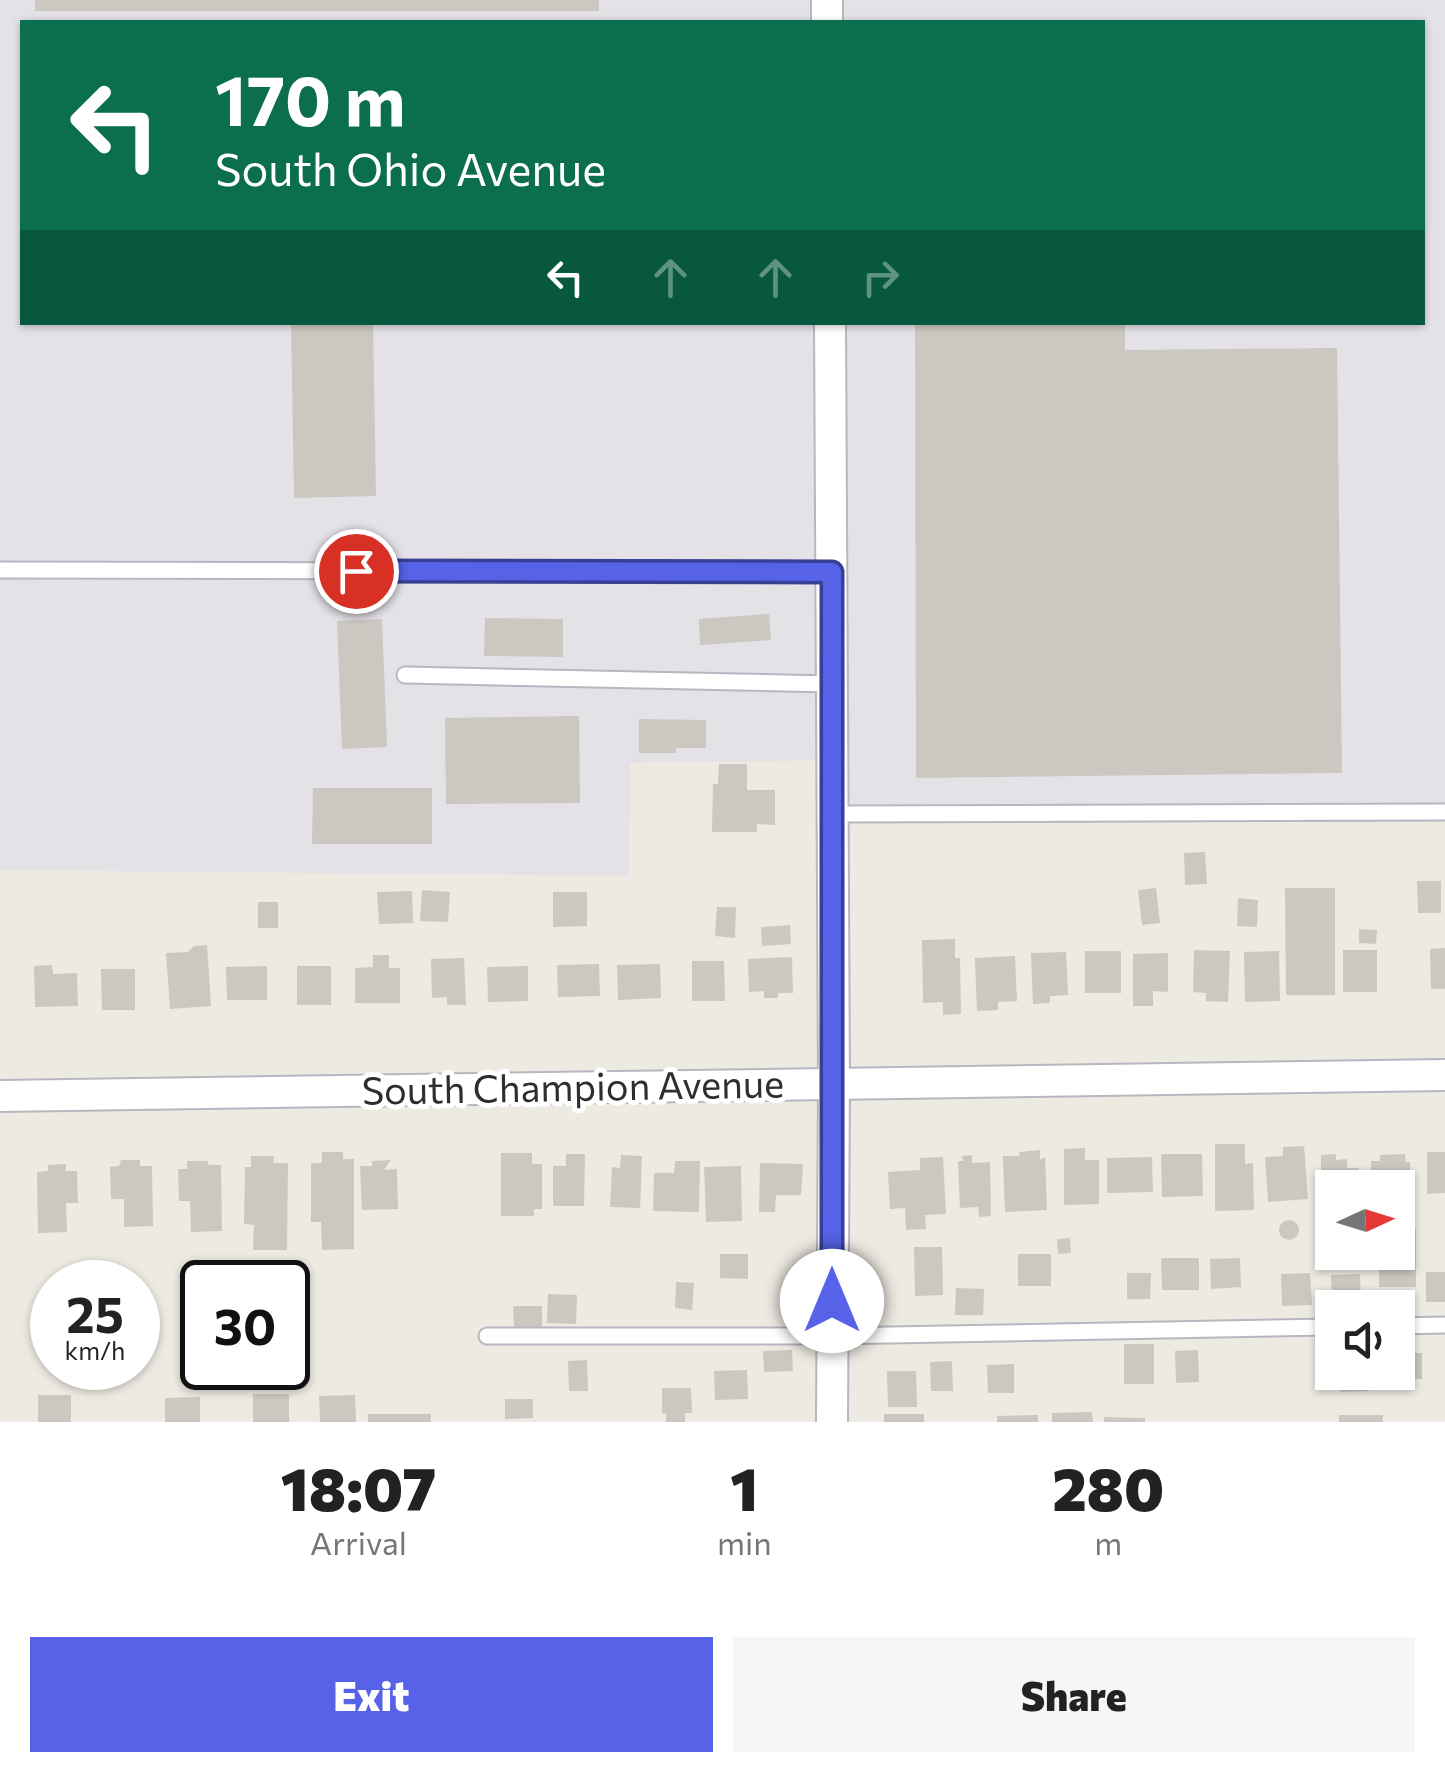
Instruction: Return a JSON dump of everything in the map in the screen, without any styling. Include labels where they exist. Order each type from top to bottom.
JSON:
[{"type":"street","points":[[830,325],[832,1422]]},
{"type":"street","name":"South Champion Avenue","points":[[0,1096],[1445,1075]]},
{"type":"lane","points":[[0,570],[832,572]]},
{"type":"lane","points":[[404,675],[832,684]]},
{"type":"lane","points":[[833,814],[1445,812]]},
{"type":"lane","points":[[1415,1326],[1445,1325]]},
{"type":"lane","points":[[488,1336],[832,1336],[1315,1327]]},
{"type":"shaded area","points":[[0,0],[1445,0],[1445,817],[844,819],[842,760],[630,763],[629,876],[0,870]]},
{"type":"building","points":[[35,0],[599,0],[599,11],[35,11]]},
{"type":"building","points":[[291,325],[373,325],[376,496],[294,498]]},
{"type":"building","points":[[915,325],[1125,325],[1125,350],[1337,348],[1342,773],[916,778]]},
{"type":"building","points":[[769,614],[771,640],[700,645],[699,619]]},
{"type":"building","points":[[485,618],[563,619],[563,657],[484,656]]},
{"type":"building","points":[[382,619],[387,747],[342,749],[337,621]]},
{"type":"building","points":[[579,716],[580,803],[446,804],[445,718]]},
{"type":"building","points":[[639,719],[706,720],[706,748],[639,753]]},
{"type":"building","points":[[719,764],[747,764],[747,790],[775,790],[775,825],[757,824],[757,832],[712,832],[713,784],[718,784]]},
{"type":"building","points":[[313,788],[432,788],[432,844],[312,844]]},
{"type":"building","points":[[1205,852],[1207,884],[1185,885],[1184,853]]},
{"type":"building","points":[[1417,881],[1441,881],[1441,913],[1418,913]]},
{"type":"building","points":[[1156,888],[1160,923],[1142,925],[1138,890]]},
{"type":"building","points":[[1285,888],[1335,888],[1335,995],[1286,995]]},
{"type":"building","points":[[422,890],[450,892],[448,922],[420,921]]},
{"type":"building","points":[[412,891],[413,923],[379,924],[377,892]]},
{"type":"building","points":[[553,892],[587,892],[587,926],[553,927]]},
{"type":"building","points":[[1238,898],[1258,900],[1257,927],[1237,926]]},
{"type":"building","points":[[258,902],[278,902],[278,928],[258,928]]},
{"type":"building","points":[[717,907],[736,907],[735,938],[715,936]]},
{"type":"building","points":[[790,925],[791,944],[762,946],[761,927]]},
{"type":"building","points":[[1359,929],[1377,930],[1376,944],[1359,943]]},
{"type":"building","points":[[955,939],[955,958],[960,958],[961,1014],[943,1015],[943,1002],[923,1003],[922,940]]},
{"type":"building","points":[[207,945],[211,1006],[170,1009],[166,953],[188,952],[194,946]]},
{"type":"building","points":[[1445,948],[1445,989],[1431,989],[1430,949]]},
{"type":"building","points":[[1194,950],[1230,951],[1228,1002],[1206,1001],[1206,993],[1193,992]]},
{"type":"building","points":[[1343,950],[1377,950],[1377,992],[1343,992]]},
{"type":"building","points":[[1085,951],[1121,951],[1121,993],[1085,993]]},
{"type":"building","points":[[1279,951],[1280,1001],[1245,1002],[1244,952]]},
{"type":"building","points":[[1066,952],[1068,995],[1050,996],[1050,1003],[1033,1004],[1031,953]]},
{"type":"building","points":[[1168,953],[1168,992],[1153,991],[1153,1006],[1133,1006],[1133,954]]},
{"type":"building","points":[[373,955],[389,955],[389,968],[400,968],[400,1003],[355,1003],[355,968],[373,967]]},
{"type":"building","points":[[1015,956],[1017,1001],[998,1002],[998,1010],[977,1011],[975,958]]},
{"type":"building","points":[[792,957],[793,993],[764,998],[764,991],[749,992],[748,959]]},
{"type":"building","points":[[464,958],[466,1005],[447,1005],[447,997],[432,998],[431,959]]},
{"type":"building","points":[[692,961],[724,961],[725,1001],[692,1001]]},
{"type":"building","points":[[599,964],[600,996],[558,997],[557,965]]},
{"type":"building","points":[[660,964],[661,998],[618,1000],[617,965]]},
{"type":"building","points":[[52,965],[53,974],[77,973],[78,1006],[35,1007],[34,966]]},
{"type":"building","points":[[267,966],[267,1000],[227,1000],[226,967]]},
{"type":"building","points":[[297,966],[331,966],[331,1005],[297,1005]]},
{"type":"building","points":[[528,966],[528,1001],[488,1002],[487,967]]},
{"type":"building","points":[[101,969],[135,969],[135,1010],[102,1010]]},
{"type":"building","points":[[1215,1144],[1245,1144],[1245,1164],[1253,1163],[1254,1210],[1215,1211]]},
{"type":"building","points":[[1304,1146],[1308,1199],[1268,1202],[1265,1157],[1283,1156],[1283,1147]]},
{"type":"building","points":[[1085,1148],[1085,1160],[1099,1160],[1099,1204],[1064,1205],[1064,1149]]},
{"type":"building","points":[[1040,1150],[1040,1160],[1045,1157],[1047,1210],[1005,1212],[1003,1156]]},
{"type":"building","points":[[322,1152],[343,1152],[343,1159],[354,1159],[354,1249],[322,1250],[321,1222],[311,1222],[311,1163],[322,1163]]},
{"type":"building","points":[[1427,1152],[1445,1152],[1445,1193],[1427,1194]]},
{"type":"building","points":[[501,1153],[532,1153],[532,1164],[542,1164],[542,1209],[534,1209],[534,1216],[501,1216]]},
{"type":"building","points":[[566,1154],[585,1154],[584,1206],[553,1206],[553,1166],[566,1166]]},
{"type":"building","points":[[1161,1154],[1202,1154],[1203,1196],[1162,1197]]},
{"type":"building","points":[[1336,1154],[1336,1160],[1347,1159],[1347,1168],[1359,1170],[1321,1170],[1321,1155]]},
{"type":"building","points":[[1405,1154],[1410,1170],[1371,1170],[1371,1161],[1380,1161],[1380,1155]]},
{"type":"building","points":[[621,1155],[642,1156],[640,1208],[610,1207],[612,1167],[620,1168]]},
{"type":"building","points":[[972,1155],[972,1163],[990,1162],[991,1216],[979,1217],[978,1207],[960,1208],[958,1161],[963,1161],[962,1156]]},
{"type":"building","points":[[251,1156],[274,1156],[273,1163],[288,1163],[287,1250],[253,1250],[254,1225],[244,1224],[245,1167],[251,1167]]},
{"type":"building","points":[[943,1157],[946,1214],[925,1215],[926,1229],[906,1230],[905,1208],[890,1209],[888,1172],[920,1170],[920,1158]]},
{"type":"building","points":[[1152,1157],[1153,1192],[1107,1193],[1107,1158]]},
{"type":"building","points":[[121,1160],[140,1160],[140,1166],[152,1166],[153,1226],[124,1227],[124,1199],[111,1199],[110,1167],[119,1166]]},
{"type":"building","points":[[391,1160],[384,1170],[397,1169],[398,1209],[362,1210],[360,1166]]},
{"type":"building","points":[[187,1161],[221,1165],[222,1231],[191,1232],[190,1201],[179,1201],[178,1169],[187,1169]]},
{"type":"building","points":[[675,1161],[700,1161],[699,1212],[653,1211],[654,1173],[674,1173]]},
{"type":"building","points":[[760,1163],[803,1164],[801,1195],[776,1195],[775,1212],[759,1212]]},
{"type":"building","points":[[66,1164],[66,1171],[77,1171],[78,1203],[66,1203],[67,1232],[38,1233],[37,1172],[48,1171],[48,1165]]},
{"type":"building","points":[[741,1166],[742,1221],[706,1222],[704,1167]]},
{"type":"building","points":[[1289,1220],[1299,1230],[1289,1240],[1279,1230]]},
{"type":"building","points":[[1416,1229],[1416,1287],[1379,1287],[1379,1270],[1415,1270]]},
{"type":"building","points":[[1070,1238],[1071,1253],[1058,1254],[1057,1239]]},
{"type":"building","points":[[914,1247],[942,1247],[943,1295],[915,1296]]},
{"type":"building","points":[[720,1254],[748,1254],[748,1279],[720,1278]]},
{"type":"building","points":[[1018,1254],[1051,1254],[1051,1286],[1018,1286]]},
{"type":"building","points":[[1161,1258],[1199,1258],[1199,1290],[1162,1290]]},
{"type":"building","points":[[1240,1258],[1241,1287],[1211,1289],[1210,1259]]},
{"type":"building","points":[[1426,1272],[1445,1272],[1445,1302],[1426,1302]]},
{"type":"building","points":[[1127,1273],[1151,1273],[1150,1299],[1127,1299]]},
{"type":"building","points":[[1310,1273],[1312,1305],[1282,1306],[1281,1274]]},
{"type":"building","points":[[1360,1274],[1361,1290],[1332,1290],[1331,1275]]},
{"type":"building","points":[[676,1282],[694,1283],[692,1310],[675,1308]]},
{"type":"building","points":[[956,1288],[984,1289],[983,1315],[955,1315]]},
{"type":"building","points":[[548,1294],[577,1295],[576,1324],[547,1323]]},
{"type":"building","points":[[513,1306],[542,1306],[542,1328],[514,1328]]},
{"type":"building","points":[[1124,1344],[1154,1344],[1154,1384],[1124,1384]]},
{"type":"building","points":[[792,1350],[793,1371],[764,1372],[763,1351]]},
{"type":"building","points":[[1198,1350],[1199,1382],[1176,1383],[1175,1351]]},
{"type":"building","points":[[1415,1353],[1422,1353],[1422,1379],[1415,1379]]},
{"type":"building","points":[[587,1360],[588,1391],[569,1391],[568,1361]]},
{"type":"building","points":[[952,1361],[953,1391],[931,1391],[930,1362]]},
{"type":"building","points":[[1014,1364],[1014,1393],[988,1393],[987,1365]]},
{"type":"building","points":[[747,1370],[748,1399],[715,1400],[714,1371]]},
{"type":"building","points":[[887,1371],[916,1371],[917,1407],[888,1407]]},
{"type":"building","points":[[662,1388],[691,1388],[692,1413],[685,1413],[685,1422],[666,1422],[666,1413],[662,1414]]},
{"type":"building","points":[[253,1394],[289,1394],[289,1422],[253,1422]]},
{"type":"building","points":[[38,1395],[71,1395],[71,1422],[38,1422]]},
{"type":"building","points":[[355,1395],[356,1422],[320,1422],[319,1396]]},
{"type":"building","points":[[200,1397],[200,1422],[165,1422],[165,1398]]},
{"type":"building","points":[[505,1399],[533,1399],[533,1418],[505,1419]]},
{"type":"building","points":[[1092,1412],[1093,1422],[1052,1422],[1052,1413]]},
{"type":"building","points":[[368,1414],[431,1414],[431,1422],[368,1422]]},
{"type":"building","points":[[884,1414],[924,1414],[924,1422],[884,1422]]},
{"type":"building","points":[[1038,1415],[1038,1422],[997,1422],[997,1416]]},
{"type":"building","points":[[1339,1415],[1383,1415],[1383,1422],[1339,1422]]},
{"type":"building","points":[[1104,1417],[1145,1418],[1145,1422],[1104,1422]]},
{"type":"route","points":[[356,571],[832,572],[832,1301]]}]
